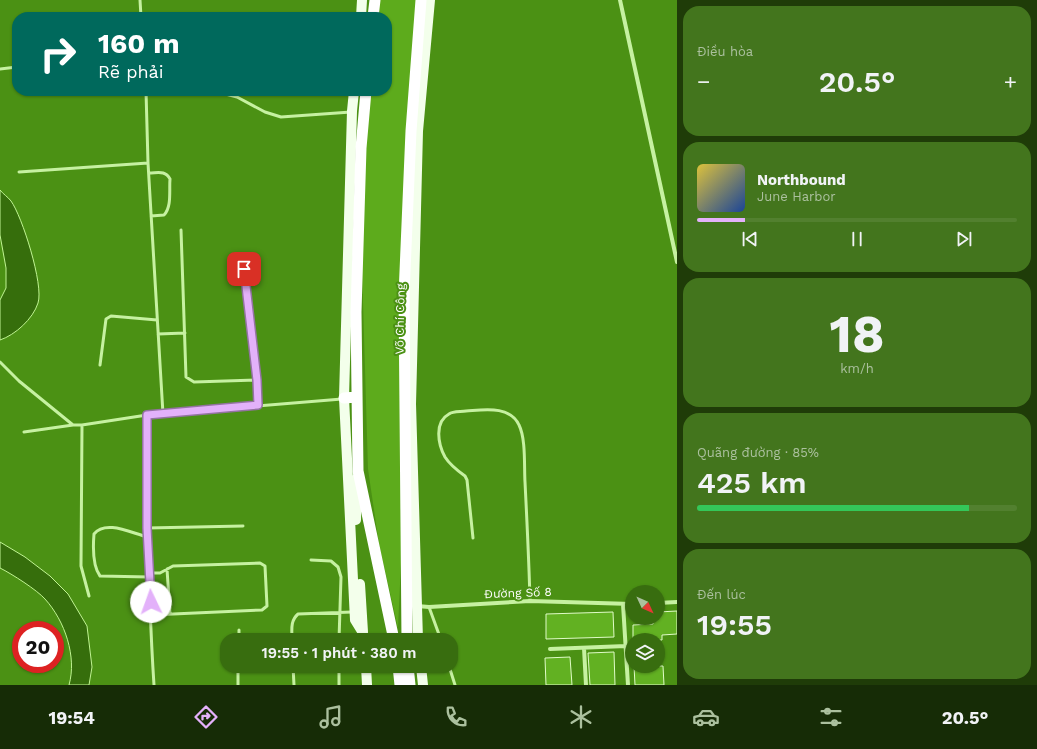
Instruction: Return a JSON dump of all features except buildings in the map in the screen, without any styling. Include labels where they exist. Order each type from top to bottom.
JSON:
[{"type":"highway","points":[[374,12],[375,0]]},
{"type":"highway","name":"Võ Chí Công","points":[[406,633],[405,603],[407,580],[404,295],[411,131],[421,0]]},
{"type":"highway","points":[[366,96],[361,148],[356,296],[358,471],[393,633]]},
{"type":"highway","points":[[344,398],[357,397]]},
{"type":"highway","points":[[399,673],[400,685]]},
{"type":"highway","points":[[409,673],[410,685]]},
{"type":"main road","points":[[361,12],[362,0]]},
{"type":"main road","name":"Võ Chí Công","points":[[418,633],[411,392],[418,131],[430,0]]},
{"type":"main road","points":[[354,96],[344,398],[354,612],[355,620],[361,633]]},
{"type":"main road","points":[[358,471],[356,521],[363,633]]},
{"type":"main road","points":[[366,673],[367,685]]},
{"type":"main road","points":[[422,673],[423,685]]},
{"type":"street","points":[[620,0],[677,262]]},
{"type":"street","name":"Đường Số 8","points":[[405,603],[429,607],[530,601],[623,604]]},
{"type":"street","points":[[665,603],[677,602]]},
{"type":"street","points":[[623,604],[625,633]]},
{"type":"street","points":[[550,649],[625,646]]},
{"type":"street","points":[[584,648],[586,685]]},
{"type":"street","points":[[627,673],[628,685]]},
{"type":"lane","points":[[140,0],[141,12]]},
{"type":"lane","points":[[0,69],[12,68]]},
{"type":"lane","points":[[146,96],[148,163],[163,414]]},
{"type":"lane","points":[[232,96],[265,112],[281,117],[352,112]]},
{"type":"lane","points":[[19,172],[148,163]]},
{"type":"lane","points":[[149,173],[163,172],[168,175],[170,179],[169,207],[167,212],[164,215],[151,216]]},
{"type":"lane","points":[[181,230],[186,377],[194,382],[257,380]]},
{"type":"lane","points":[[244,269],[257,380],[258,405]]},
{"type":"lane","points":[[100,365],[104,326],[106,320],[111,316],[157,320]]},
{"type":"lane","points":[[158,334],[185,333]]},
{"type":"lane","points":[[0,362],[19,381],[73,425]]},
{"type":"lane","points":[[24,432],[147,415],[344,398]]},
{"type":"lane","points":[[473,538],[467,480],[446,458],[440,446],[438,431],[441,421],[451,412],[495,410],[513,417],[518,422],[521,430],[524,464],[530,601]]},
{"type":"lane","points":[[147,415],[147,528],[154,685]]},
{"type":"lane","points":[[82,425],[81,566],[88,596]]},
{"type":"lane","points":[[147,528],[243,526]]},
{"type":"lane","points":[[148,537],[120,528],[101,528],[94,534],[95,564],[100,576],[149,577]]},
{"type":"lane","points":[[311,560],[331,561],[338,567],[341,577],[339,633]]},
{"type":"lane","points":[[149,573],[160,573],[173,566],[260,564],[265,566],[267,606],[266,609],[262,610],[151,615]]},
{"type":"lane","points":[[167,569],[170,614]]},
{"type":"lane","points":[[429,607],[438,633]]},
{"type":"lane","points":[[292,633],[292,623],[298,614],[354,612]]},
{"type":"lane","points":[[238,673],[238,685]]},
{"type":"lane","points":[[293,673],[294,685]]},
{"type":"lane","points":[[339,673],[339,685]]},
{"type":"lane","points":[[451,673],[455,685]]},
{"type":"shaded area","points":[[378,0],[417,0],[406,129],[403,519],[398,628],[379,544],[368,469],[361,235],[369,96],[392,96],[392,12],[377,12]]},
{"type":"shaded area","points":[[0,190],[11,201],[21,221],[35,267],[39,294],[36,309],[23,326],[6,338],[0,340],[0,300],[6,288],[6,268],[0,235]]},
{"type":"shaded area","points":[[0,542],[25,557],[50,576],[68,594],[87,626],[92,667],[89,685],[69,685],[71,663],[68,640],[64,630],[64,621],[60,621],[52,608],[41,595],[24,582],[0,568]]},
{"type":"route","points":[[151,602],[147,528],[147,415],[258,405],[257,380],[244,269]]}]
